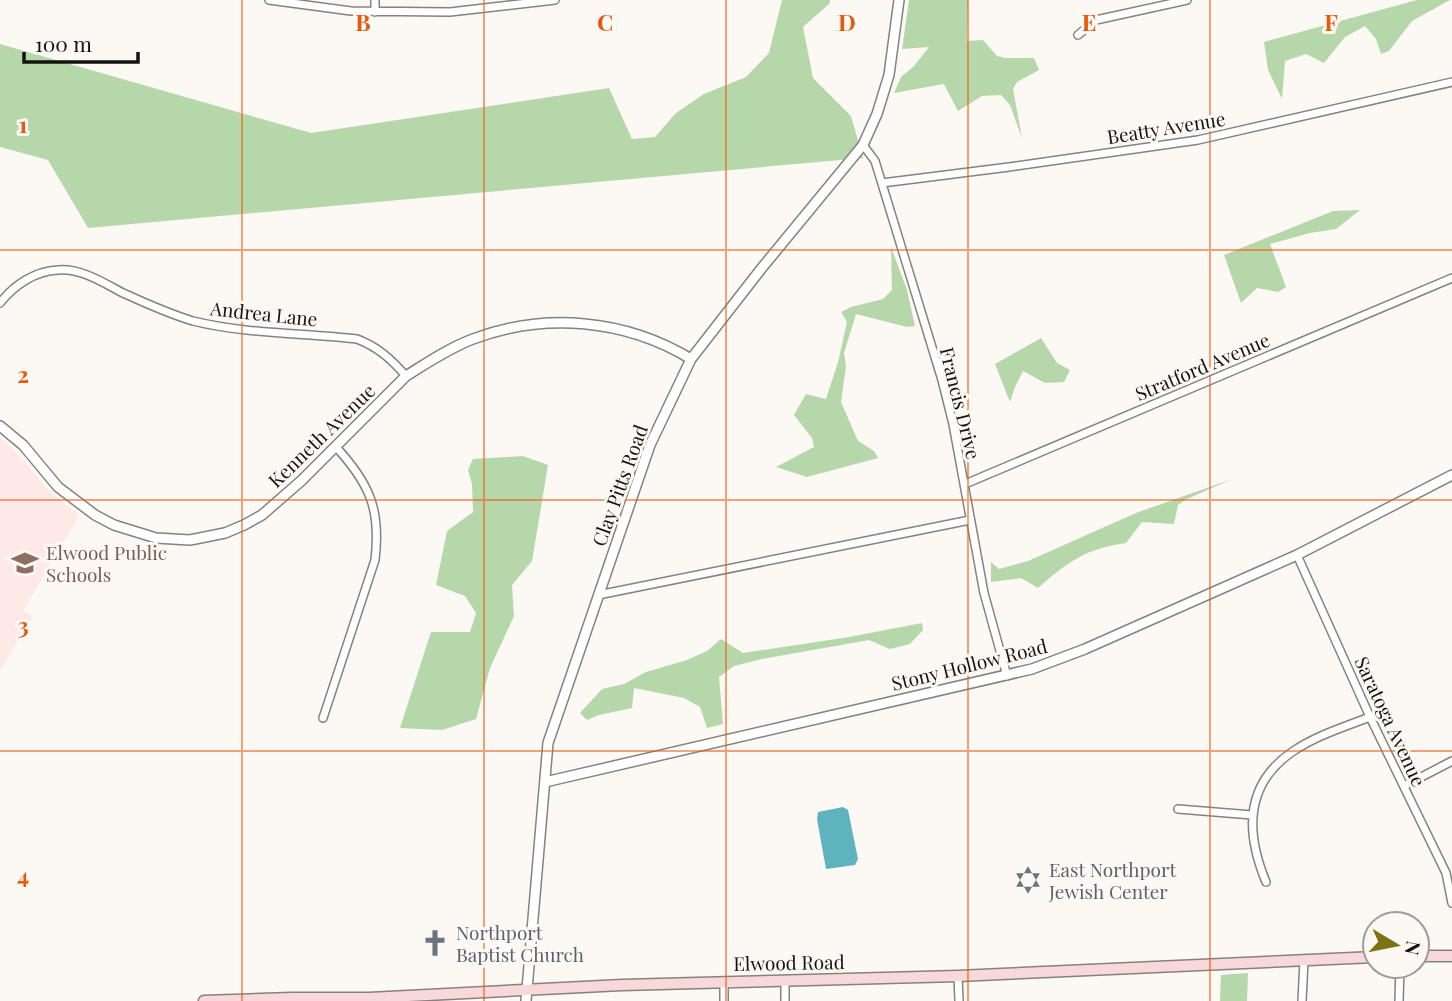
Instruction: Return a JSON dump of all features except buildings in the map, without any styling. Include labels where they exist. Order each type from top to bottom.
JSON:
[{"type":"main road","points":[[1431,956],[1452,956]]},
{"type":"main road","name":"Elwood Road","points":[[204,1001],[526,996],[622,985],[958,976],[1361,958]]},
{"type":"street","points":[[269,0],[375,12],[450,12],[555,0]]},
{"type":"street","points":[[375,0],[375,12]]},
{"type":"street","name":"Clay Pitts Road","points":[[526,996],[548,743],[650,445],[691,359],[863,145],[877,114],[888,75],[899,0]]},
{"type":"street","points":[[1078,35],[1096,20],[1187,0]]},
{"type":"street","name":"Beatty Avenue","points":[[882,183],[1198,140],[1452,82]]},
{"type":"street","name":"Francis Drive","points":[[863,145],[875,161],[942,380],[965,484],[984,593],[1007,676]]},
{"type":"street","name":"Andrea Lane","points":[[0,303],[9,292],[32,276],[59,270],[72,271],[166,312],[201,323],[236,330],[357,339],[384,354],[406,376]]},
{"type":"street","name":"Stratford Avenue","points":[[965,484],[1452,278]]},
{"type":"street","name":"Kenneth Avenue","points":[[0,426],[23,445],[58,487],[94,514],[137,533],[156,538],[190,540],[225,533],[262,514],[336,447],[406,376],[471,340],[541,323],[570,323],[624,330],[670,346],[691,359]]},
{"type":"street","points":[[323,718],[375,560],[377,542],[372,499],[352,464],[336,447]]},
{"type":"street","name":"Stony Hollow Road","points":[[545,782],[1032,669],[1085,649],[1297,555],[1452,475]]},
{"type":"street","points":[[598,595],[970,520]]},
{"type":"street","name":"Saratoga Avenue","points":[[1297,555],[1370,717],[1449,873],[1452,903]]},
{"type":"street","points":[[1266,882],[1257,861],[1252,815],[1266,778],[1292,752],[1370,717]]},
{"type":"street","points":[[1405,786],[1452,761]]},
{"type":"street","points":[[1178,809],[1252,815]]},
{"type":"street","points":[[1302,1001],[1304,960]]},
{"type":"street","points":[[958,976],[959,1001]]},
{"type":"street","points":[[785,980],[785,1001]]},
{"type":"street","points":[[1399,1001],[1400,980]]},
{"type":"street","points":[[724,981],[724,1001]]},
{"type":"shaded area","name":"Elwood Public Schools","points":[[0,437],[46,488],[79,516],[23,611],[33,616],[0,670]]},
{"type":"green space","points":[[782,0],[830,0],[830,3],[803,27],[813,78],[851,116],[863,158],[88,228],[48,160],[0,147],[0,44],[311,133],[609,88],[632,139],[655,137],[676,113],[704,94],[746,77],[769,53]]},
{"type":"green space","points":[[909,0],[968,0],[967,41],[983,40],[997,56],[1034,58],[1039,70],[1017,82],[1013,89],[1022,138],[1010,105],[1001,95],[982,96],[958,111],[944,84],[894,93],[901,77],[929,47],[902,49]]},
{"type":"green space","points":[[1417,0],[1450,0],[1412,21],[1389,51],[1381,54],[1376,39],[1365,26],[1345,37],[1324,63],[1306,54],[1285,61],[1282,99],[1268,70],[1264,42]]},
{"type":"green space","points":[[1360,210],[1336,229],[1270,244],[1286,287],[1278,292],[1257,288],[1241,303],[1224,255],[1333,211]]},
{"type":"green space","points":[[891,247],[907,290],[915,326],[907,327],[856,314],[844,353],[846,366],[841,402],[858,441],[874,451],[878,458],[807,477],[776,467],[814,447],[812,438],[794,415],[806,394],[826,399],[847,322],[841,312],[883,299],[892,290]]},
{"type":"green space","points":[[1041,338],[1057,363],[1070,370],[1064,382],[1045,383],[1023,371],[1010,402],[995,364]]},
{"type":"green space","points":[[523,456],[548,465],[532,561],[512,585],[514,616],[490,668],[476,719],[442,730],[400,728],[431,632],[470,632],[476,613],[465,596],[436,585],[447,531],[473,512],[472,484],[468,470],[473,459]]},
{"type":"green space","points":[[1232,479],[1178,505],[1174,524],[1142,522],[1126,543],[1099,549],[1078,558],[1038,588],[1021,578],[991,582],[991,562],[999,569],[1028,561],[1136,513]]},
{"type":"green space","points":[[922,623],[923,630],[910,644],[890,649],[869,640],[734,666],[719,677],[723,724],[707,728],[700,707],[684,698],[634,688],[632,708],[587,720],[580,713],[602,689],[624,684],[646,672],[687,660],[707,651],[721,639],[743,653]]},
{"type":"green space","points":[[1248,973],[1247,1001],[1220,1001],[1221,975]]},
{"type":"water","points":[[843,807],[848,810],[858,859],[855,865],[826,869],[818,812]]},
{"type":"place","name":"Elwood Public Schools","points":[[25,563]]},
{"type":"place","name":"East Northport Jewish Center","points":[[1028,880]]},
{"type":"place","name":"Northport Baptist Church","points":[[435,943]]}]
